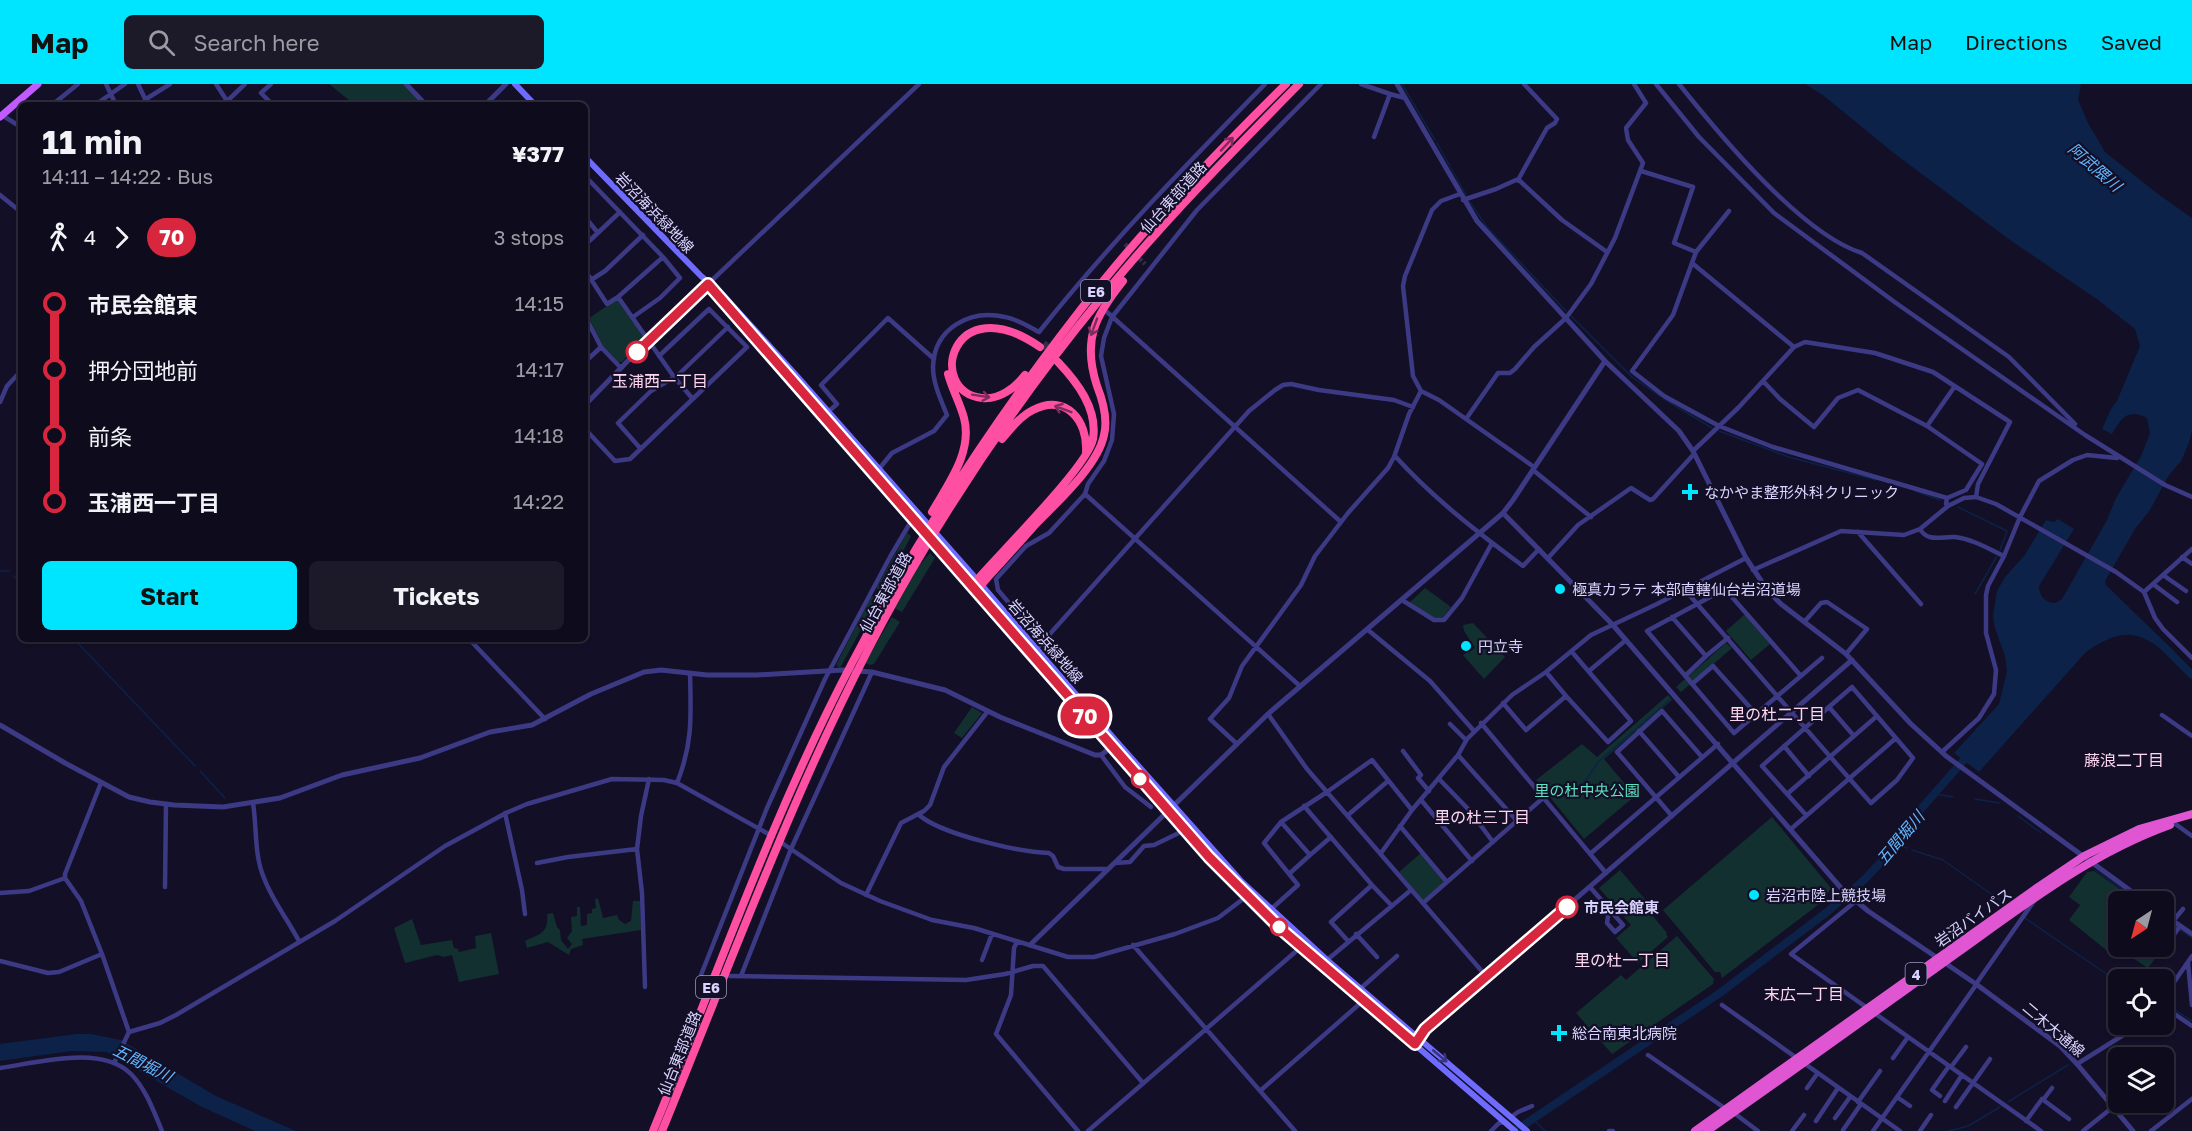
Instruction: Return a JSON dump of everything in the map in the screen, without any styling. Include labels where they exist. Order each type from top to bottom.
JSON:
[{"type":"highway","name":"仙台東部道路","points":[[662,1131],[781,824],[817,754],[850,676],[894,585],[961,476],[1030,377],[1105,279],[1210,160],[1286,84]]},
{"type":"highway","name":"仙台東部道路","points":[[934,521],[1097,303],[1299,84]]},
{"type":"highway","points":[[977,584],[1091,463],[1104,435],[1105,422],[1090,360],[1091,338],[1095,324],[1115,292],[1191,200]]},
{"type":"highway","points":[[934,521],[966,443],[965,422],[947,370],[949,352],[954,340],[971,326],[988,323],[1016,329],[1042,345],[1008,331],[991,327],[979,328],[969,333],[956,346],[952,357],[952,370],[962,388],[978,398],[995,397],[1016,386],[1081,302],[1135,244]]},
{"type":"highway","points":[[977,584],[1076,469],[1093,442],[1092,414],[1060,360],[1081,383],[1092,402],[1098,422],[1098,448]]},
{"type":"highway","points":[[934,521],[1007,432],[1034,409],[1047,405],[1060,406],[1076,416],[1086,434],[1085,456]]},
{"type":"highway","name":"仙台東部道路","points":[[856,664],[921,543]]},
{"type":"highway","points":[[2144,827],[2192,808]]},
{"type":"highway","name":"岩沼バイパス","points":[[1707,1131],[1730,1111],[1799,1061],[2087,859],[2144,827],[2192,814]]},
{"type":"highway","name":"岩沼バイパス","points":[[1941,961],[2087,859],[2192,818]]},
{"type":"highway","name":"仙台東部道路","points":[[653,1131],[773,845]]},
{"type":"highway","name":"岩沼バイパス","points":[[1695,1131],[1730,1111]]},
{"type":"main road","points":[[1,116],[38,84]]},
{"type":"main road","points":[[515,84],[532,102]]},
{"type":"main road","name":"岩沼海浜緑地線","points":[[588,160],[708,284],[977,584],[1170,808],[1301,947],[1515,1131]]},
{"type":"main road","name":"岩沼海浜緑地線","points":[[708,284],[723,295],[828,411],[913,518],[977,584]]},
{"type":"main road","name":"岩沼海浜緑地線","points":[[1170,808],[1185,830],[1247,896],[1327,960],[1527,1131]]},
{"type":"street","points":[[56,102],[78,84]]},
{"type":"street","points":[[106,84],[115,102]]},
{"type":"street","points":[[99,102],[124,84]]},
{"type":"street","points":[[138,84],[147,102]]},
{"type":"street","points":[[146,99],[170,84]]},
{"type":"street","points":[[216,84],[225,102]]},
{"type":"street","points":[[226,102],[245,84]]},
{"type":"street","points":[[270,102],[261,93],[271,84]]},
{"type":"street","points":[[406,84],[423,102]]},
{"type":"street","points":[[487,102],[506,84]]},
{"type":"street","points":[[588,402],[648,340],[919,84]]},
{"type":"street","points":[[876,472],[892,453],[934,431],[947,415],[934,376],[934,358],[938,346],[949,329],[972,316],[982,315],[1005,316],[1039,332],[1119,239],[1265,84]]},
{"type":"street","points":[[1042,642],[998,590],[996,579],[1026,546],[1049,533],[1085,494],[1088,484],[1107,452],[1114,427],[1114,414],[1101,356],[1102,345],[1112,317],[1197,210],[1321,84]]},
{"type":"street","points":[[1361,84],[1405,98]]},
{"type":"street","points":[[1397,84],[1471,214],[1605,361],[1679,431],[1694,452],[1752,570],[1774,598],[1846,654],[1911,723],[1944,754],[2131,891]]},
{"type":"street","points":[[1463,200],[1518,180],[1547,128],[1555,123],[1557,119],[1524,84]]},
{"type":"street","points":[[1466,419],[1498,373],[1510,373],[1515,369],[1534,347],[1566,318],[1591,284],[1615,238],[1643,164],[1641,157],[1626,135],[1626,128],[1646,103],[1634,84]]},
{"type":"street","points":[[1656,84],[1707,145],[1774,213],[1896,303],[2085,435],[2133,466],[2192,497]]},
{"type":"street","points":[[1679,84],[1702,113],[1798,213],[1843,246],[1862,253],[2009,357],[2085,435]]},
{"type":"street","points":[[1374,137],[1390,94]]},
{"type":"street","points":[[1,116],[18,125]]},
{"type":"street","points":[[1641,171],[1693,187],[1674,243],[1696,252]]},
{"type":"street","points":[[588,179],[643,235],[680,278],[660,298],[633,318]]},
{"type":"street","points":[[1518,180],[1562,220],[1607,252]]},
{"type":"street","points":[[1171,183],[1176,188]]},
{"type":"street","points":[[1460,194],[1441,201],[1432,210],[1405,276],[1403,286],[1413,376],[1421,391],[1439,400],[1534,469],[1591,517]]},
{"type":"street","points":[[0,195],[18,210]]},
{"type":"street","points":[[1191,200],[1197,210]]},
{"type":"street","points":[[1729,211],[1696,252],[1673,315],[1632,371],[1664,396],[1719,426],[1773,447],[1947,498],[1966,490],[1982,464],[1927,426],[1858,390],[1838,398],[1814,428],[1763,381]]},
{"type":"street","points":[[588,242],[620,212]]},
{"type":"street","points":[[588,221],[598,233]]},
{"type":"street","points":[[591,280],[643,235]]},
{"type":"street","points":[[1119,239],[1125,244]]},
{"type":"street","points":[[588,275],[607,304],[663,257]]},
{"type":"street","points":[[1692,263],[1794,347]]},
{"type":"street","points":[[1145,264],[1150,268]]},
{"type":"street","points":[[1077,286],[1083,291]]},
{"type":"street","points":[[618,297],[674,377],[692,398]]},
{"type":"street","points":[[588,432],[615,461],[630,459],[747,347],[709,309],[659,356]]},
{"type":"street","points":[[1107,312],[1341,522]]},
{"type":"street","points":[[828,411],[837,404],[821,385],[888,318],[934,358]]},
{"type":"street","points":[[588,322],[601,347],[621,368]]},
{"type":"street","points":[[640,448],[618,423],[651,391],[674,377],[728,327]]},
{"type":"street","points":[[1548,558],[1578,525],[1631,488],[1653,500],[1694,452],[1794,347],[1805,342],[1883,355],[1933,372],[2010,422],[1978,484],[1976,497]]},
{"type":"street","points":[[588,359],[601,347]]},
{"type":"street","points":[[1030,945],[1268,714],[1503,513],[1605,361]]},
{"type":"street","points":[[0,402],[8,386],[18,374]]},
{"type":"street","points":[[1034,651],[1259,402],[1283,385],[1291,384],[1394,400],[1413,407]]},
{"type":"street","points":[[1927,426],[1955,386]]},
{"type":"street","points":[[1236,744],[1210,719],[1229,698],[1237,675],[1267,629],[1301,585],[1315,556],[1388,468],[1421,391]]},
{"type":"street","points":[[1944,754],[1979,717],[1994,694],[1996,670],[1986,633],[1985,606],[1988,586],[2039,481],[2057,468],[2087,455],[2103,455],[2122,459]]},
{"type":"street","points":[[1395,456],[1420,485],[1479,534],[1523,566],[1539,549]]},
{"type":"street","points":[[1085,494],[1300,686]]},
{"type":"street","points":[[1752,570],[1841,531],[1904,535],[1920,529],[1948,506],[1964,498],[1976,497],[1995,504],[2086,554],[2144,592],[2155,618],[2192,658]]},
{"type":"street","points":[[1947,498],[1948,506]]},
{"type":"street","name":"二木大通線","points":[[1503,513],[1626,639],[1841,888],[2042,1031],[2078,1064],[2108,1101]]},
{"type":"street","points":[[709,978],[699,980],[794,748],[829,671],[913,518]]},
{"type":"street","points":[[1920,529],[1930,538],[1955,537],[2004,556]]},
{"type":"street","points":[[1858,532],[1921,604]]},
{"type":"street","points":[[1402,600],[1434,620],[1444,620],[1462,598],[1492,543]]},
{"type":"street","points":[[2144,592],[2192,549]]},
{"type":"street","points":[[2182,557],[2192,564]]},
{"type":"street","points":[[1381,853],[1412,810],[1458,755],[1466,740],[1481,723],[1522,687],[1546,672],[1591,635],[1746,558]]},
{"type":"street","points":[[2163,575],[2186,591]]},
{"type":"street","points":[[2152,584],[2177,602]]},
{"type":"street","points":[[1801,676],[1725,589],[1647,632],[1734,733],[1778,696],[1822,658]]},
{"type":"street","points":[[1685,590],[1728,638],[1805,728],[1870,803],[1897,780],[1913,758],[1852,687],[1805,728],[1784,746],[1762,766],[1806,815]]},
{"type":"street","points":[[1805,621],[1821,603],[1827,602],[1867,629],[1846,654]]},
{"type":"street","points":[[1672,617],[1706,656]]},
{"type":"street","points":[[1368,630],[1430,681],[1474,731]]},
{"type":"street","points":[[1685,676],[1728,638]]},
{"type":"street","points":[[1589,671],[1626,639]]},
{"type":"street","points":[[472,642],[545,719]]},
{"type":"street","points":[[1546,672],[1608,742],[1631,721],[1572,652]]},
{"type":"street","points":[[1415,1044],[1425,1029],[1852,660]]},
{"type":"street","points":[[1692,684],[1713,666],[1756,714]]},
{"type":"street","points":[[0,725],[101,783],[139,800],[213,808],[280,798],[343,774],[420,759],[490,732],[526,726],[545,719],[591,693],[644,672],[662,670],[757,675],[829,671],[872,672],[945,690],[988,711],[1086,752],[1101,755],[1125,787],[1151,807]]},
{"type":"street","points":[[741,976],[791,849],[872,672]]},
{"type":"street","points":[[677,783],[686,762],[691,738],[690,673]]},
{"type":"street","points":[[1503,703],[1526,730],[1566,696]]},
{"type":"street","points":[[1829,707],[1854,736]]},
{"type":"street","points":[[866,895],[901,823],[930,805],[944,767],[988,711]]},
{"type":"street","points":[[1672,816],[1617,752],[1662,711],[1702,757]]},
{"type":"street","points":[[1268,714],[1290,747],[1486,976]]},
{"type":"street","points":[[2162,715],[2192,736]]},
{"type":"street","points":[[1787,794],[1877,716]]},
{"type":"street","points":[[1481,723],[1606,873]]},
{"type":"street","points":[[1450,724],[1466,740]]},
{"type":"street","points":[[1640,731],[1678,777]]},
{"type":"street","points":[[1791,829],[1896,738]]},
{"type":"street","points":[[1101,755],[1114,744]]},
{"type":"street","points":[[1590,854],[1718,744]]},
{"type":"street","points":[[1784,746],[1809,776]]},
{"type":"street","points":[[794,748],[801,752]]},
{"type":"street","points":[[1403,751],[1421,775],[1418,778],[1429,791]]},
{"type":"street","points":[[1458,755],[1517,821]]},
{"type":"street","points":[[821,760],[829,764]]},
{"type":"street","points":[[1268,912],[1298,885],[1264,843],[1281,822],[1372,760],[1412,810]]},
{"type":"street","points":[[129,1032],[160,1023],[175,1015],[299,940],[335,921],[445,846],[505,813],[527,804],[612,779],[649,779],[677,783],[759,829],[841,883],[866,895],[932,920],[1079,958],[1094,957],[1175,934],[1218,918],[1247,896]]},
{"type":"street","points":[[645,987],[642,893],[637,849],[649,779]]},
{"type":"street","points":[[1439,779],[1470,811],[1493,842]]},
{"type":"street","points":[[1348,815],[1388,781]]},
{"type":"street","points":[[101,783],[70,858],[65,879],[81,901],[129,1032],[114,1063]]},
{"type":"street","points":[[1423,903],[1543,798]]},
{"type":"street","points":[[1421,800],[1472,861]]},
{"type":"street","points":[[253,803],[257,826],[257,856],[264,879],[299,940]]},
{"type":"street","points":[[165,887],[166,804]]},
{"type":"street","points":[[1304,806],[1392,906]]},
{"type":"street","points":[[505,813],[525,914]]},
{"type":"street","points":[[918,814],[929,822],[955,832],[1019,851],[1049,853],[1058,867],[1064,869],[1106,869]]},
{"type":"street","points":[[1281,822],[1310,855]]},
{"type":"street","points":[[2175,823],[2192,836]]},
{"type":"street","points":[[1400,826],[1448,882]]},
{"type":"street","points":[[1113,863],[1130,862],[1144,846],[1185,830]]},
{"type":"street","points":[[1289,874],[1331,837]]},
{"type":"street","points":[[537,863],[637,849]]},
{"type":"street","points":[[0,893],[28,891],[65,879]]},
{"type":"street","points":[[1348,941],[1331,922],[1372,885]]},
{"type":"street","points":[[1590,887],[1609,910]]},
{"type":"street","points":[[1327,960],[1411,890]]},
{"type":"street","points":[[1874,1131],[2034,902],[2034,898]]},
{"type":"street","points":[[1855,900],[1791,954],[2041,1131]]},
{"type":"street","points":[[2183,909],[2174,921],[2179,928],[2192,934]]},
{"type":"street","points":[[2174,935],[2179,928]]},
{"type":"street","points":[[982,960],[992,934]]},
{"type":"street","points":[[1356,934],[1377,957]]},
{"type":"street","points":[[1017,942],[1014,948],[1014,972],[1009,1005],[996,1034],[1078,1131]]},
{"type":"street","points":[[1133,945],[1295,1131]]},
{"type":"street","points":[[1088,1131],[1301,947]]},
{"type":"street","points":[[0,961],[48,973],[58,972],[102,954]]},
{"type":"street","points":[[1360,989],[1397,956]]},
{"type":"street","points":[[2174,983],[2192,956]]},
{"type":"street","points":[[2188,963],[2192,1005]]},
{"type":"street","points":[[730,976],[966,980],[1043,966],[1143,1083]]},
{"type":"street","points":[[1260,1091],[1364,1000]]},
{"type":"street","points":[[1722,1005],[1900,1131]]},
{"type":"street","points":[[2174,1014],[2192,1026]]},
{"type":"street","points":[[2078,1064],[2124,1035]]},
{"type":"street","points":[[1893,1058],[1908,1037]]},
{"type":"street","points":[[1940,1096],[1932,1090],[1966,1047]]},
{"type":"street","points":[[1648,1055],[1758,1131]]},
{"type":"street","points":[[0,1068],[81,1057],[114,1063],[132,1075],[147,1098],[162,1131]]},
{"type":"street","points":[[1956,1107],[1990,1059]]},
{"type":"street","points":[[1843,1130],[1880,1071]]},
{"type":"street","points":[[1807,1088],[1817,1074]]},
{"type":"street","points":[[1945,1101],[1962,1075]]},
{"type":"street","points":[[1816,1121],[1839,1088]]},
{"type":"street","points":[[2026,1120],[2052,1088]]},
{"type":"street","points":[[1835,1118],[1850,1096]]},
{"type":"street","points":[[1898,1096],[1910,1106]]},
{"type":"street","points":[[2151,1131],[2192,1099]]},
{"type":"street","points":[[2043,1100],[2069,1119]]},
{"type":"street","points":[[1512,1119],[1518,1112],[1532,1106]]},
{"type":"street","points":[[2083,1131],[2108,1111]]},
{"type":"street","name":"二木大通線","points":[[2118,1113],[2133,1131]]},
{"type":"street","points":[[1792,1131],[1804,1115]]},
{"type":"street","points":[[1920,1131],[1931,1115]]},
{"type":"street","points":[[1491,1131],[1499,1123],[1506,1123]]},
{"type":"green space","points":[[329,84],[403,84],[420,102],[351,102]]},
{"type":"green space","points":[[616,300],[619,301],[643,336],[622,362],[618,362],[602,345],[589,318]]},
{"type":"green space","points":[[907,533],[911,536],[882,593],[876,588]]},
{"type":"green space","points":[[930,553],[935,558],[902,612],[894,608],[917,568]]},
{"type":"green space","points":[[1425,588],[1451,607],[1442,619],[1435,619],[1409,603]]},
{"type":"green space","points":[[874,596],[876,602],[840,668],[836,665],[871,597]]},
{"type":"green space","points":[[1745,614],[1770,644],[1751,660],[1726,631]]},
{"type":"green space","points":[[892,617],[900,622],[874,664],[865,663]]},
{"type":"green space","points":[[1473,623],[1505,657],[1484,679],[1463,655],[1475,648],[1464,631],[1463,625]]},
{"type":"green space","points":[[1726,643],[1732,648],[1681,692],[1676,687]]},
{"type":"green space","name":"里の杜中央公園","points":[[1668,695],[1672,700],[1604,759],[1635,796],[1584,839],[1536,780],[1582,744],[1597,757]]},
{"type":"green space","points":[[972,707],[982,713],[962,738],[954,733]]},
{"type":"green space","name":"岩沼市陸上競技場","points":[[1772,817],[1831,888],[1823,901],[1722,978],[1720,972],[1715,972],[1663,910]]},
{"type":"green space","points":[[1421,853],[1445,882],[1423,900],[1399,872]]},
{"type":"green space","points":[[1620,870],[1656,912],[1652,915],[1668,937],[1638,963],[1616,938],[1631,925],[1599,888]]},
{"type":"green space","points":[[2094,871],[2123,891],[2108,891],[2108,950],[2069,920],[2080,905],[2069,897],[2087,872]]},
{"type":"green space","points":[[598,898],[603,918],[617,915],[619,920],[625,924],[631,921],[633,901],[640,901],[641,930],[582,939],[583,945],[571,949],[569,955],[548,942],[527,948],[525,941],[545,929],[547,914],[553,913],[560,930],[561,940],[568,949],[572,944],[567,938],[572,931],[571,917],[577,916],[577,907],[580,907],[581,926],[587,925],[587,914],[592,913],[592,909],[596,908],[595,899]]},
{"type":"green space","points":[[412,919],[421,945],[452,940],[454,948],[459,952],[476,948],[475,936],[491,933],[499,974],[459,982],[452,955],[444,957],[437,955],[405,963],[394,928]]},
{"type":"green space","points":[[1677,936],[1714,979],[1713,984],[1612,1054],[1576,1013],[1621,975],[1626,980]]},
{"type":"green space","points":[[2131,957],[2156,957],[2148,968]]},
{"type":"water","name":"阿武隈川","points":[[1805,84],[2081,84],[2078,100],[2105,152],[2192,218],[2192,430],[2189,443],[2181,461],[2169,475],[2150,510],[2135,529],[2105,581],[2106,585],[2175,652],[2170,657],[2148,641],[2129,635],[2108,639],[2097,645],[2085,653],[1979,772],[1954,753],[1999,704],[2007,672],[2005,656],[1993,616],[1997,591],[2005,577],[2024,556],[2046,520],[2054,522],[2058,519],[2074,529],[2039,586],[2040,593],[2045,600],[2055,603],[2062,599],[2141,456],[2150,433],[2147,418],[2135,414],[2122,419],[2112,434],[2102,429],[2117,401],[2140,346],[2135,329],[2098,300],[2010,240],[1895,154],[1824,96]]},
{"type":"water","points":[[91,1034],[121,1040],[216,1096],[296,1131],[255,1131],[200,1106],[106,1052],[71,1051],[0,1061],[0,1044]]},
{"type":"waterway","points":[[1402,84],[1435,140]]},
{"type":"waterway","points":[[1437,143],[1466,195]]},
{"type":"waterway","points":[[1469,201],[1487,227],[1566,311]]},
{"type":"waterway","points":[[1571,316],[1632,377],[1660,396]]},
{"type":"waterway","points":[[1664,399],[1712,428]]},
{"type":"waterway","points":[[1719,431],[1789,457],[1876,480]]},
{"type":"waterway","points":[[1915,491],[1940,500]]},
{"type":"waterway","points":[[1958,507],[2007,531],[2000,550]]},
{"type":"waterway","points":[[1975,594],[1997,556]]},
{"type":"waterway","points":[[0,571],[9,571]]},
{"type":"waterway","points":[[14,576],[18,581]]},
{"type":"waterway","points":[[77,642],[195,766]]},
{"type":"waterway","name":"五間堀川","points":[[2164,647],[2192,675]]},
{"type":"waterway","points":[[1559,798],[1584,783],[1598,762],[1670,700]]},
{"type":"waterway","name":"五間堀川","points":[[1515,1131],[1720,993],[1827,912],[1881,862],[1892,842],[1970,753]]},
{"type":"waterway","points":[[200,771],[225,798]]},
{"type":"waterway","points":[[1935,794],[1953,797]]},
{"type":"waterway","points":[[1975,799],[1999,803]]},
{"type":"waterway","points":[[2018,816],[2041,833]]},
{"type":"waterway","points":[[1892,842],[1907,848]]},
{"type":"waterway","points":[[1912,850],[1943,860],[2004,903]]},
{"type":"waterway","points":[[2095,870],[2125,891]]},
{"type":"waterway","points":[[2025,918],[2108,975]]},
{"type":"waterway","points":[[2180,930],[2192,938]]},
{"type":"waterway","points":[[2174,1009],[2192,1021]]},
{"type":"waterway","points":[[2008,1102],[2068,1065]]},
{"type":"waterway","points":[[1949,1131],[1968,1126],[2000,1107]]},
{"type":"waterway","points":[[1533,1119],[1545,1131]]},
{"type":"tunnel","points":[[1125,244],[1145,264]]},
{"type":"tunnel","points":[[1083,291],[1092,299]]},
{"type":"tunnel","points":[[1043,344],[1061,358]]},
{"type":"bus line","name":"70","points":[[637,352],[708,284],[1209,857],[1282,930],[1415,1044],[1425,1029],[1567,907]]},
{"type":"place","name":"なかやま整形外科クリニック","points":[[1690,492]]},
{"type":"place","name":"極真カラテ 本部直轄仙台岩沼道場","points":[[1560,589]]},
{"type":"place","name":"円立寺","points":[[1466,646]]},
{"type":"place","name":"岩沼市陸上競技場","points":[[1754,895]]},
{"type":"place","name":"市民会館東","points":[[1567,907]]},
{"type":"place","name":"総合南東北病院","points":[[1559,1033]]},
{"type":"district","name":"玉浦西一丁目","points":[[660,381]]},
{"type":"district","name":"里の杜二丁目","points":[[1777,714]]},
{"type":"district","name":"藤浪二丁目","points":[[2124,760]]},
{"type":"district","name":"里の杜三丁目","points":[[1482,817]]},
{"type":"district","name":"里の杜一丁目","points":[[1622,960]]},
{"type":"district","name":"末広一丁目","points":[[1804,994]]}]
